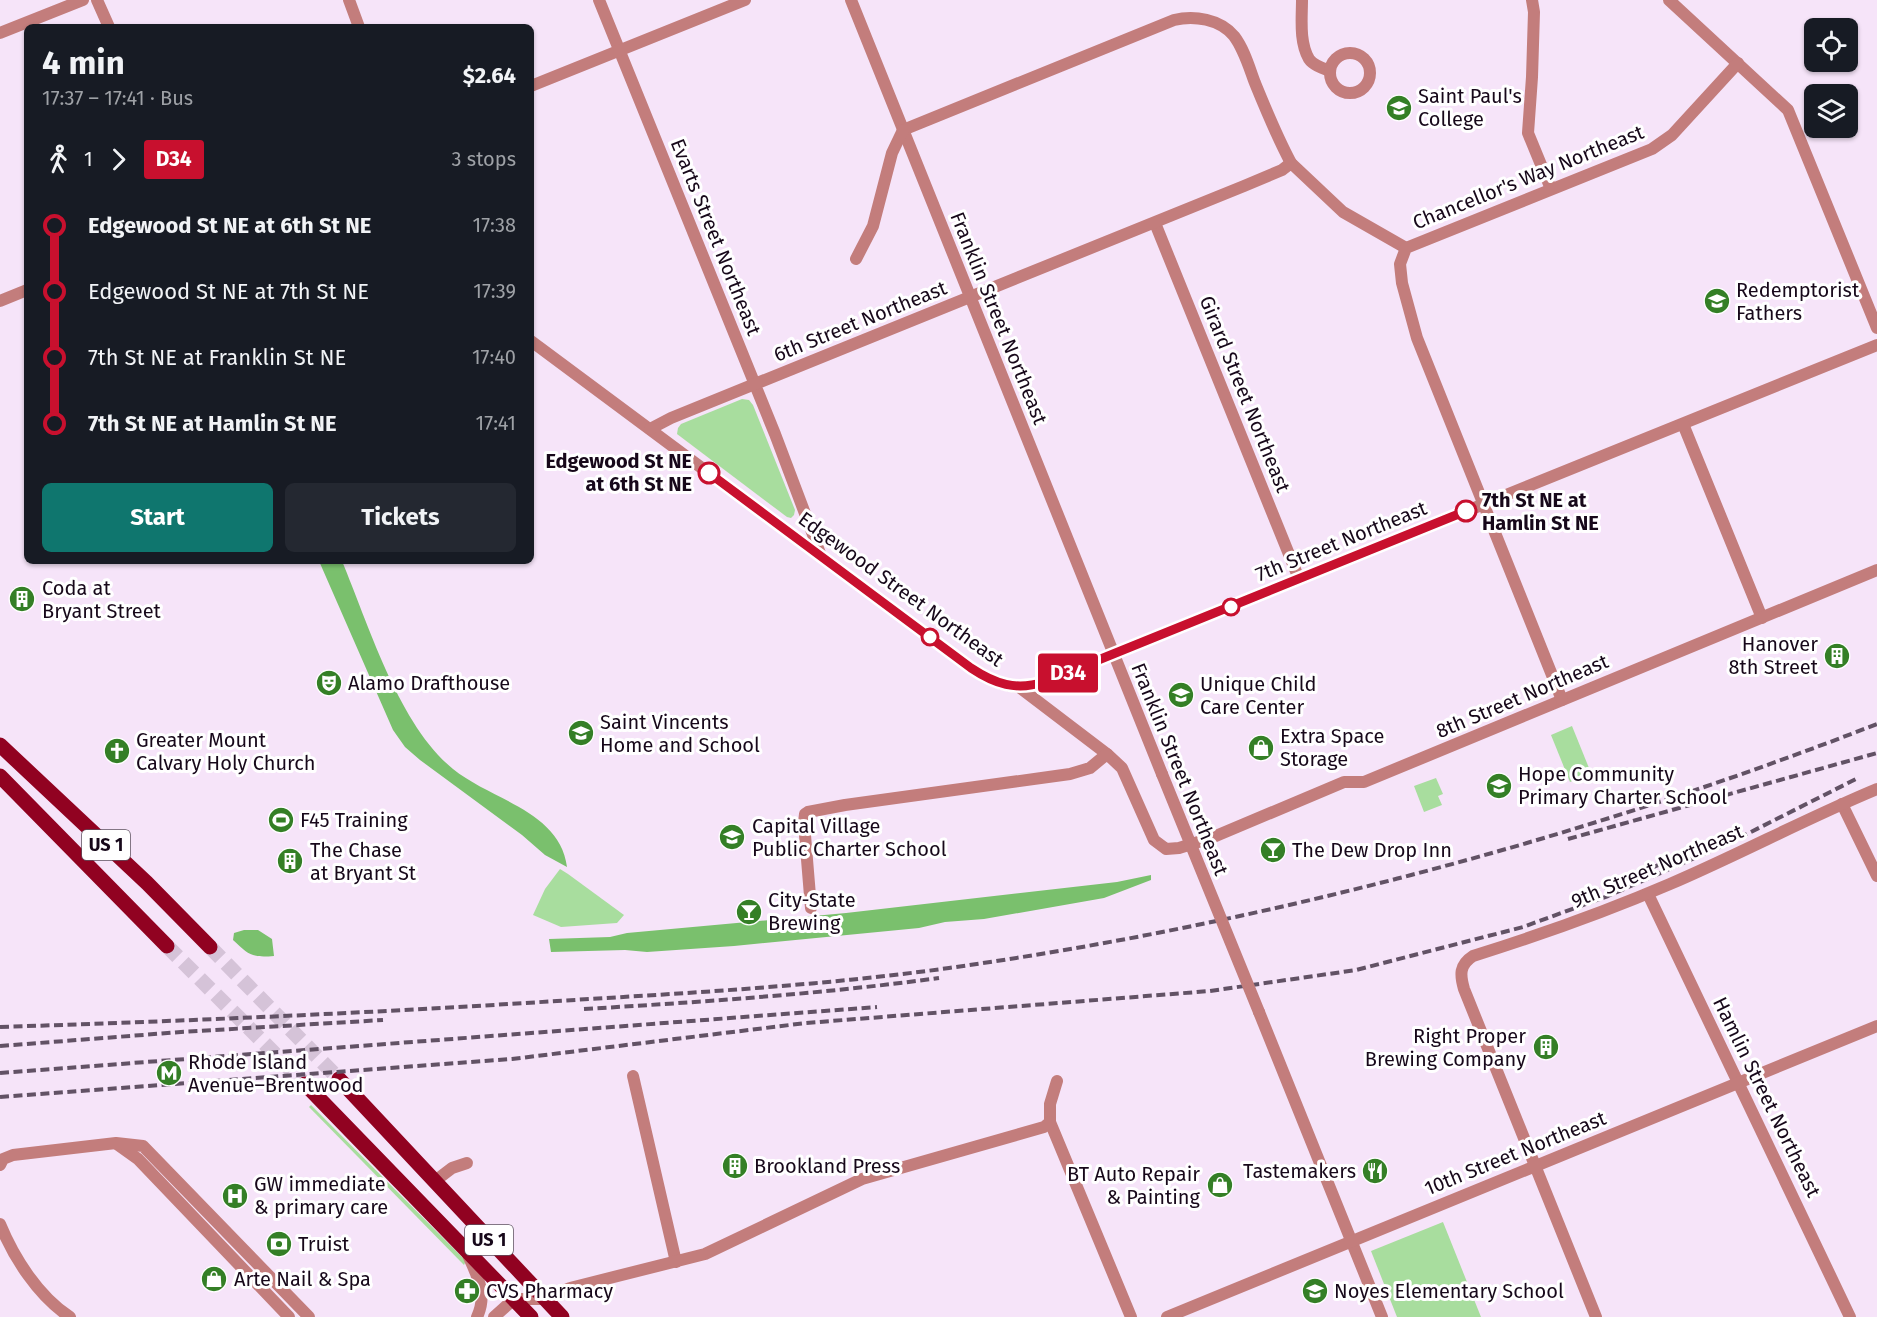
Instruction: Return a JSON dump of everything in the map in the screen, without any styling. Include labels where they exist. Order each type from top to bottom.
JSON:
[{"type":"main road","name":"US 1","points":[[0,745],[147,883],[210,947]]},
{"type":"main road","name":"US 1","points":[[0,776],[167,946]]},
{"type":"main road","name":"US 1","points":[[339,1079],[562,1317]]},
{"type":"main road","name":"US 1","points":[[305,1084],[533,1317]]},
{"type":"street","points":[[0,33],[83,0]]},
{"type":"street","points":[[98,0],[108,24]]},
{"type":"street","points":[[349,0],[359,24]]},
{"type":"street","name":"Evarts Street Northeast","points":[[599,0],[822,557]]},
{"type":"street","points":[[534,85],[745,0]]},
{"type":"street","name":"Franklin Street Northeast","points":[[851,0],[1113,655],[1382,1317]]},
{"type":"street","points":[[1302,0],[1302,30],[1305,49],[1310,60],[1330,71]]},
{"type":"street","points":[[1532,0],[1534,12],[1528,133],[1551,189]]},
{"type":"street","points":[[1669,0],[1788,110],[1877,328]]},
{"type":"street","name":"Chancellor's Way Northeast","points":[[903,130],[1174,20],[1195,17],[1206,19],[1222,26],[1234,35],[1243,51],[1277,137],[1291,163],[1343,212],[1406,248]]},
{"type":"street","name":"Chancellor's Way Northeast","points":[[1406,248],[1652,149],[1672,135],[1738,63]]},
{"type":"street","points":[[856,259],[873,226],[892,153],[903,130]]},
{"type":"street","name":"6th Street Northeast","points":[[650,429],[754,384],[1155,223],[1282,170],[1291,163]]},
{"type":"street","name":"Girard Street Northeast","points":[[1155,223],[1299,579]]},
{"type":"street","name":"Chancellor's Way Northeast","points":[[1406,248],[1401,264],[1402,283],[1418,338],[1485,504]]},
{"type":"street","points":[[0,301],[24,291]]},
{"type":"street","name":"Edgewood Street Northeast","points":[[534,343],[987,679],[1019,687],[1107,754],[1125,772],[1154,840],[1166,849],[1179,848]]},
{"type":"street","name":"7th Street Northeast","points":[[1019,687],[1044,682],[1113,655],[1877,345]]},
{"type":"street","points":[[1683,424],[1762,618]]},
{"type":"street","points":[[1485,504],[1562,700]]},
{"type":"street","name":"8th Street Northeast","points":[[1179,848],[1211,838],[1344,782],[1364,782],[1877,570]]},
{"type":"street","points":[[811,908],[804,819],[808,812],[1060,776],[1094,766],[1107,754]]},
{"type":"street","name":"9th Street Northeast","points":[[1536,1166],[1461,978],[1463,965],[1473,956],[1566,926],[1648,894],[1877,789]]},
{"type":"street","points":[[1842,804],[1877,876]]},
{"type":"street","name":"Hamlin Street Northeast","points":[[1648,894],[1850,1317]]},
{"type":"street","name":"10th Street Northeast","points":[[1167,1317],[1877,1026]]},
{"type":"street","points":[[633,1076],[676,1262]]},
{"type":"street","points":[[1058,1080],[1050,1101],[1050,1122],[1131,1317]]},
{"type":"street","points":[[494,1317],[514,1299],[544,1299],[570,1288],[676,1262],[722,1247],[826,1195],[868,1177],[1044,1127],[1050,1122]]},
{"type":"street","points":[[0,1165],[3,1159],[13,1155],[116,1143],[143,1146],[309,1317]]},
{"type":"street","points":[[116,1143],[138,1158],[289,1317]]},
{"type":"street","points":[[435,1181],[452,1168],[467,1163]]},
{"type":"street","points":[[1536,1166],[1596,1317]]},
{"type":"street","points":[[0,1224],[21,1265],[41,1290],[70,1317]]},
{"type":"street","points":[[459,1241],[481,1284],[481,1309],[477,1317]]},
{"type":"street","points":[[533,1317],[544,1299]]},
{"type":"green space","points":[[742,399],[749,400],[753,405],[795,510],[791,518],[677,434],[681,424]]},
{"type":"green space","points":[[320,564],[343,564],[387,673],[401,701],[434,750],[453,769],[522,809],[552,832],[562,848],[567,867],[545,855],[522,835],[420,760],[405,747],[393,730]]},
{"type":"green space","points":[[1572,726],[1591,773],[1570,782],[1551,735]]},
{"type":"green space","points":[[1436,778],[1443,794],[1438,796],[1442,805],[1424,812],[1414,786]]},
{"type":"green space","points":[[560,869],[624,915],[617,923],[561,927],[533,915],[545,889]]},
{"type":"green space","points":[[1151,875],[1151,880],[1104,898],[919,928],[647,952],[625,950],[551,952],[549,939],[610,937],[627,933],[846,913],[1117,882]]},
{"type":"green space","points":[[258,930],[272,939],[274,956],[256,956],[243,949],[233,940],[234,933]]},
{"type":"green space","points":[[311,1105],[466,1261],[464,1265],[309,1107]]},
{"type":"green space","points":[[1443,1222],[1481,1317],[1397,1317],[1371,1251]]},
{"type":"tunnel","points":[[167,946],[305,1084]]},
{"type":"tunnel","points":[[210,947],[339,1079]]},
{"type":"railway","points":[[0,1027],[348,1013],[753,988],[851,980],[1067,950],[1303,902],[1420,873],[1652,804],[1765,766],[1877,724]]},
{"type":"railway","points":[[1568,839],[1877,753]]},
{"type":"railway","points":[[0,1097],[512,1059],[806,1023],[1210,991],[1356,970],[1523,927],[1608,896],[1731,842],[1858,778]]},
{"type":"railway","points":[[1579,898],[1673,859]]},
{"type":"railway","points":[[584,1009],[762,997],[939,978]]},
{"type":"railway","points":[[0,1073],[877,1007]]},
{"type":"railway","points":[[0,1046],[383,1020]]},
{"type":"bus line","name":"D34","points":[[709,473],[971,668],[993,682],[1019,687],[1044,682],[1466,511]]},
{"type":"place","name":"Saint Paul's College","points":[[1399,108]]},
{"type":"place","name":"Redemptorist Fathers","points":[[1717,301]]},
{"type":"place","name":"Edgewood St NE at 6th St NE","points":[[709,473]]},
{"type":"place","name":"7th St NE at Hamlin St NE","points":[[1466,511]]},
{"type":"place","name":"Coda at Bryant Street","points":[[22,599]]},
{"type":"place","name":"Hanover 8th Street","points":[[1837,656]]},
{"type":"place","name":"Alamo Drafthouse","points":[[329,683]]},
{"type":"place","name":"Unique Child Care Center","points":[[1181,695]]},
{"type":"place","name":"Saint Vincents Home and School","points":[[581,733]]},
{"type":"place","name":"Extra Space Storage","points":[[1261,748]]},
{"type":"place","name":"Greater Mount Calvary Holy Church","points":[[117,751]]},
{"type":"place","name":"Hope Community Primary Charter School","points":[[1499,786]]},
{"type":"place","name":"F45 Training","points":[[281,820]]},
{"type":"place","name":"Capital Village Public Charter School","points":[[732,837]]},
{"type":"place","name":"The Dew Drop Inn","points":[[1273,850]]},
{"type":"place","name":"The Chase at Bryant St","points":[[290,861]]},
{"type":"place","name":"City-State Brewing","points":[[749,912]]},
{"type":"place","name":"Right Proper Brewing Company","points":[[1546,1047]]},
{"type":"place","name":"Rhode Island Avenue–Brentwood","points":[[169,1073]]},
{"type":"place","name":"Brookland Press","points":[[735,1166]]},
{"type":"place","name":"Tastemakers","points":[[1375,1171]]},
{"type":"place","name":"BT Auto Repair & Painting","points":[[1220,1185]]},
{"type":"place","name":"GW immediate & primary care","points":[[235,1196]]},
{"type":"place","name":"Truist","points":[[279,1244]]},
{"type":"place","name":"Arte Nail & Spa","points":[[214,1279]]},
{"type":"place","name":"CVS Pharmacy","points":[[467,1291]]},
{"type":"place","name":"Noyes Elementary School","points":[[1315,1291]]}]
